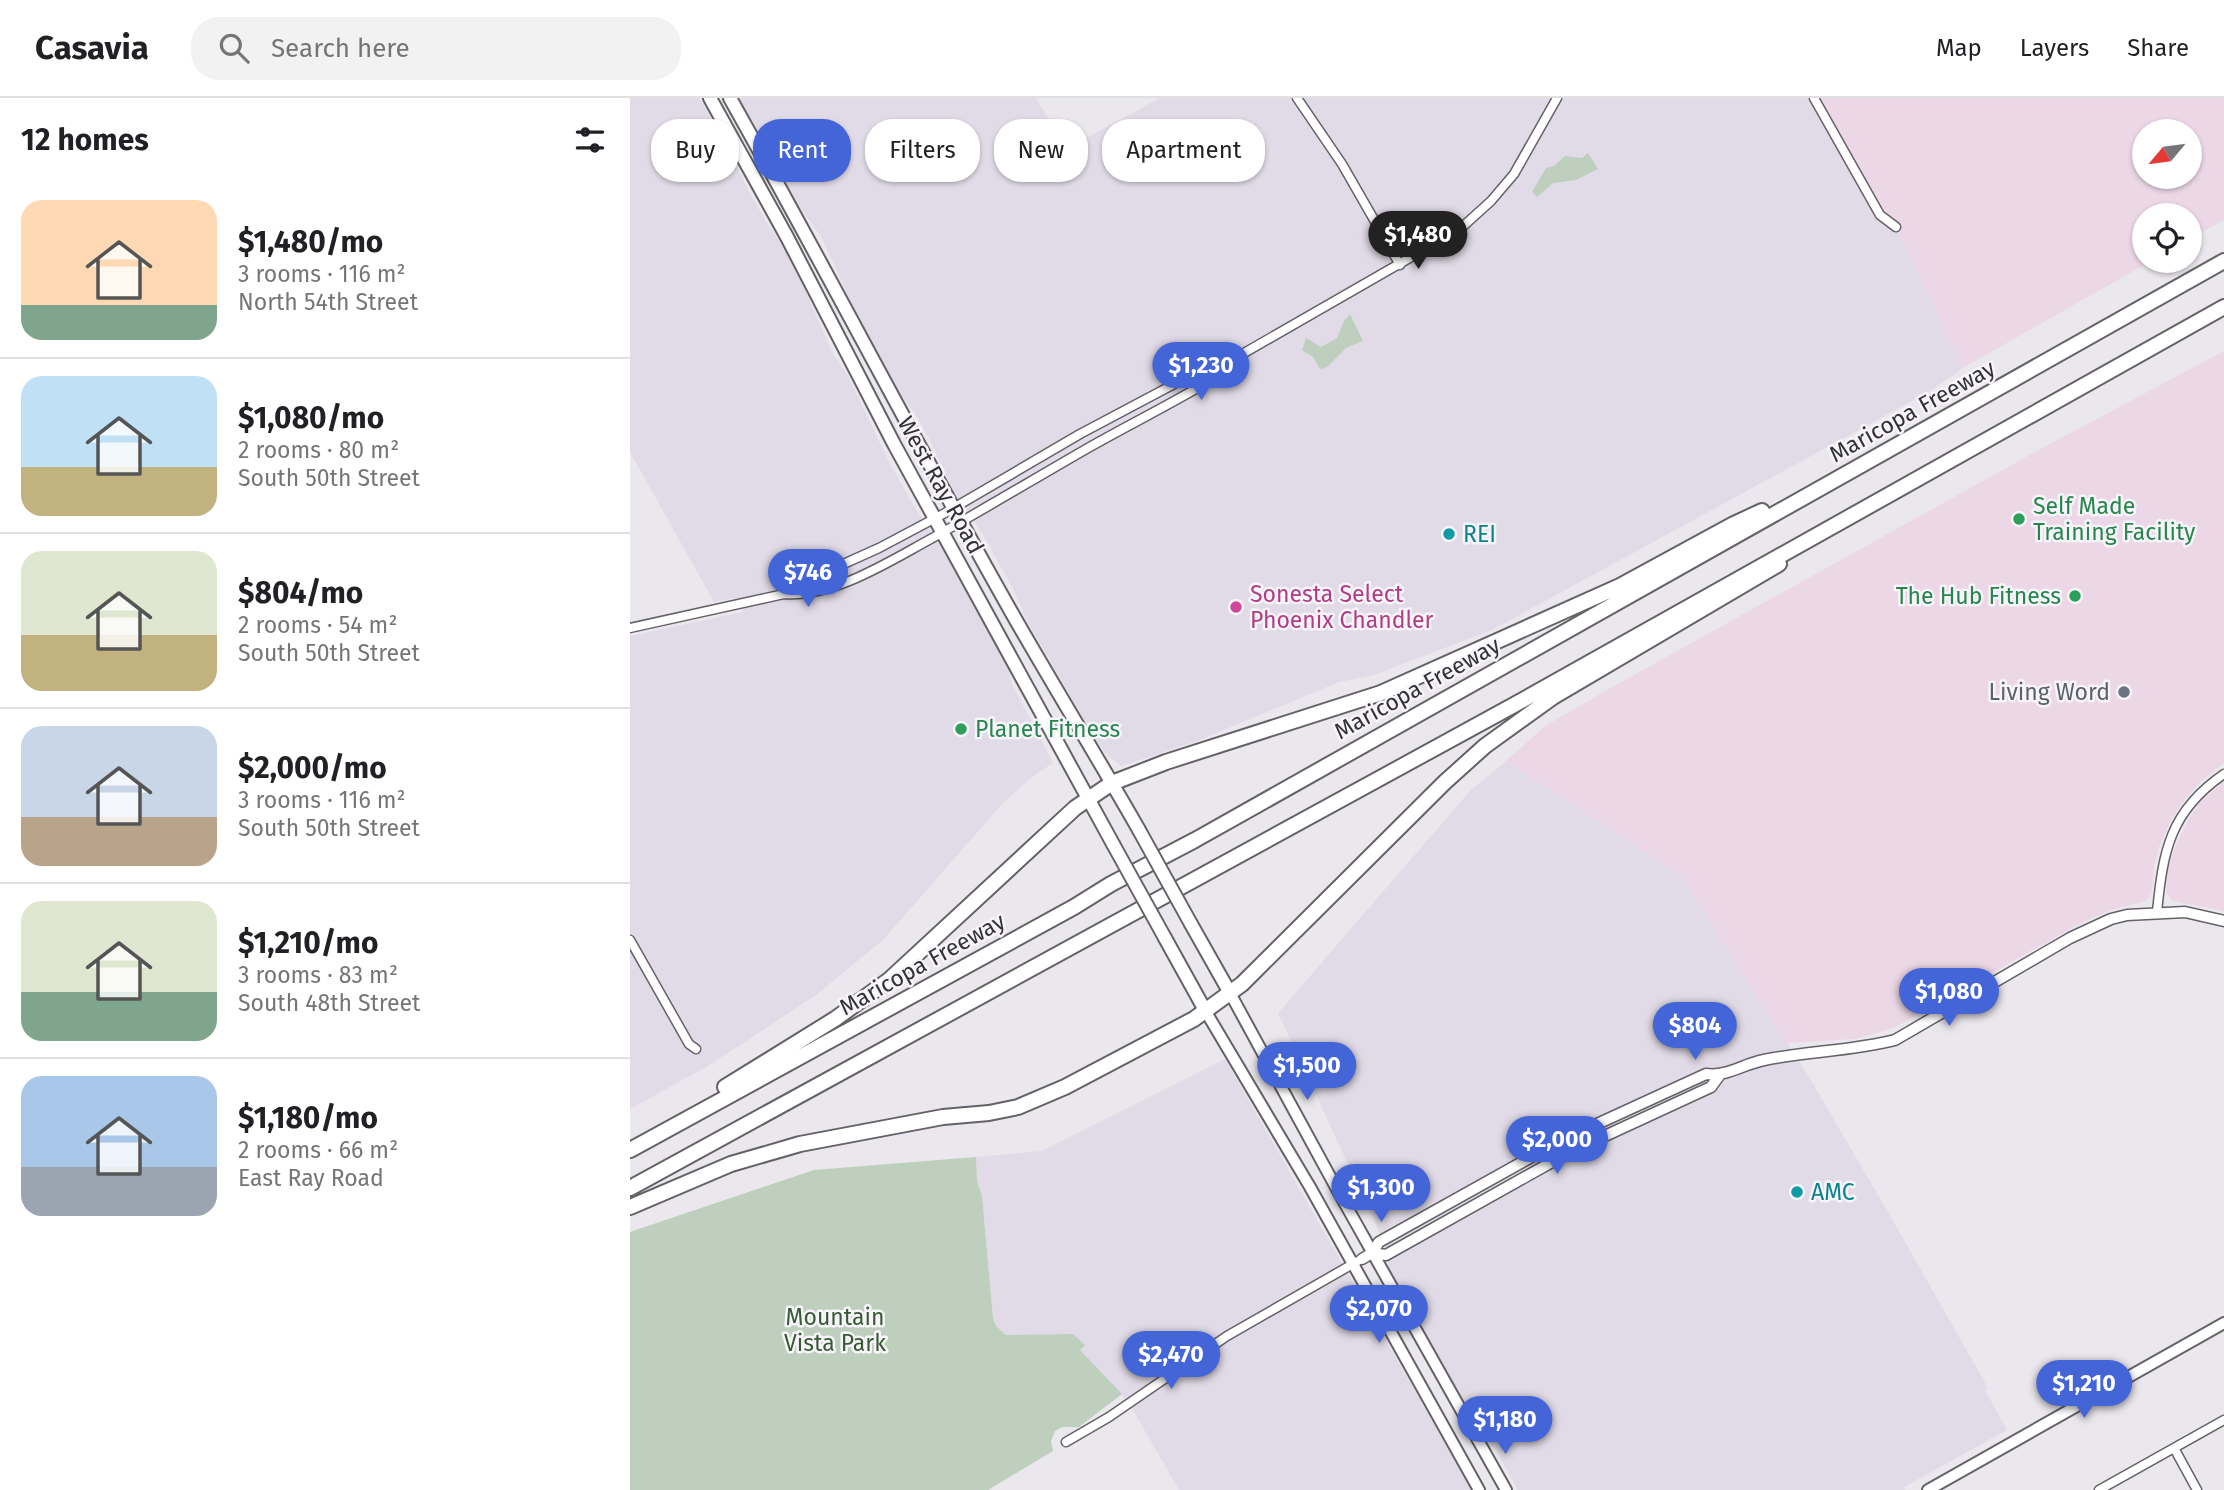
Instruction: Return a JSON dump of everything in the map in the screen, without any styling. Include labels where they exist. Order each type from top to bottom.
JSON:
[{"type":"highway","name":"Maricopa Freeway","points":[[630,1148],[1195,840],[2218,265],[2224,255]]},
{"type":"highway","points":[[630,1188],[1514,705],[2224,307]]},
{"type":"highway","points":[[630,1148],[864,999],[917,956],[1059,822],[1112,783],[1156,765],[1381,693],[1596,597],[1734,524],[1840,477]]},
{"type":"highway","points":[[630,1208],[731,1164],[800,1144],[918,1121],[1018,1107],[1065,1087],[1206,1012],[1263,963],[1445,782],[1522,718],[1553,697],[1764,575],[1859,510]]},
{"type":"main road","name":"West Ray Road","points":[[710,98],[788,237],[875,408],[1087,799],[1206,1012]]},
{"type":"main road","name":"West Ray Road","points":[[730,98],[1014,617],[1112,783],[1230,993]]},
{"type":"main road","points":[[1230,993],[1479,1490]]},
{"type":"main road","points":[[1206,1012],[1297,1164],[1362,1259],[1506,1490]]},
{"type":"main road","points":[[1928,1490],[2224,1323]]},
{"type":"street","points":[[1297,98],[1342,164],[1400,265]]},
{"type":"street","points":[[630,628],[784,594],[801,596],[844,582],[887,563],[962,522],[1199,387],[1212,372],[1460,229],[1491,201],[1514,174],[1557,98]]},
{"type":"street","points":[[1814,98],[1880,215],[1896,227]]},
{"type":"street","points":[[784,594],[799,584],[879,548],[954,508],[1080,434],[1195,373],[1212,372]]},
{"type":"street","points":[[2157,912],[2161,869],[2171,835],[2193,802],[2224,774]]},
{"type":"street","points":[[1066,1442],[1109,1417],[1227,1336],[1362,1259],[1386,1255],[1568,1153],[1712,1087],[1719,1076],[1760,1061],[1856,1049],[1895,1040],[2070,939],[2111,919],[2157,912],[2185,912],[2224,921]]},
{"type":"street","points":[[630,940],[689,1044],[696,1049]]},
{"type":"street","points":[[2099,1490],[2224,1420]]},
{"type":"street","points":[[2174,1448],[2197,1490]]},
{"type":"shaded area","points":[[630,98],[699,98],[712,119],[651,119],[651,182],[739,182],[739,171],[770,228],[788,252],[834,356],[847,374],[890,464],[915,508],[945,552],[1007,665],[1012,684],[1053,763],[1032,777],[1003,803],[883,940],[816,995],[708,1066],[630,1109],[630,636],[743,612],[735,598],[714,602],[630,452]]},
{"type":"shaded area","points":[[739,98],[1036,98],[1048,119],[994,119],[994,182],[1088,182],[1088,137],[1102,129],[1102,182],[1265,182],[1265,119],[1121,119],[1160,98],[1814,98],[1896,227],[1963,368],[1930,391],[1492,630],[1371,676],[1339,682],[1197,741],[1122,766],[1108,756],[1098,743],[1027,621],[984,536],[953,491],[932,444],[864,332],[822,238],[786,182],[851,182],[851,119],[753,119],[753,123]]},
{"type":"shaded area","points":[[1814,98],[2224,98],[2224,220],[2202,232],[2202,203],[2132,203],[2132,272],[1963,368],[1896,227],[1880,215]]},
{"type":"shaded area","points":[[2224,351],[2224,763],[2201,781],[2171,820],[2159,847],[2152,893],[2146,901],[2114,909],[2083,922],[1893,1028],[1855,1039],[1786,1043],[1682,877],[1506,761],[1545,726],[1609,689],[2035,452]]},
{"type":"shaded area","points":[[1506,761],[1682,877],[1809,1077],[1988,1388],[1985,1390],[2007,1430],[1904,1487],[1905,1490],[1518,1490],[1495,1449],[1478,1427],[1389,1270],[1388,1262],[1391,1257],[1278,1013],[1470,791]]},
{"type":"shaded area","points":[[2224,782],[2224,911],[2173,901],[2166,892],[2167,870],[2176,845],[2201,801]]},
{"type":"shaded area","points":[[1225,1059],[1471,1490],[1179,1490],[1129,1403],[1080,1350],[1085,1345],[1073,1334],[1006,1335],[996,1326],[976,1157],[1042,1151]]},
{"type":"green space","points":[[1588,153],[1598,169],[1576,180],[1553,183],[1537,197],[1532,192],[1546,168],[1554,166],[1565,156],[1582,158]]},
{"type":"green space","points":[[1350,314],[1363,341],[1346,348],[1327,367],[1320,369],[1313,357],[1302,350],[1306,338],[1321,347],[1337,338]]},
{"type":"green space","name":"Mountain Vista Park","points":[[976,1157],[996,1326],[1006,1335],[1073,1334],[1085,1345],[1080,1350],[1122,1394],[1079,1427],[1062,1427],[1055,1431],[1051,1441],[1053,1451],[988,1490],[630,1490],[630,1232],[814,1170]]},
{"type":"place","name":"Self Made Training Facility","points":[[2019,519]]},
{"type":"place","name":"REI","points":[[1449,534]]},
{"type":"place","name":"The Hub Fitness","points":[[2075,596]]},
{"type":"place","name":"Sonesta Select Phoenix Chandler","points":[[1236,607]]},
{"type":"place","name":"Living Word","points":[[2124,692]]},
{"type":"place","name":"Planet Fitness","points":[[961,729]]},
{"type":"place","name":"AMC","points":[[1797,1192]]}]
